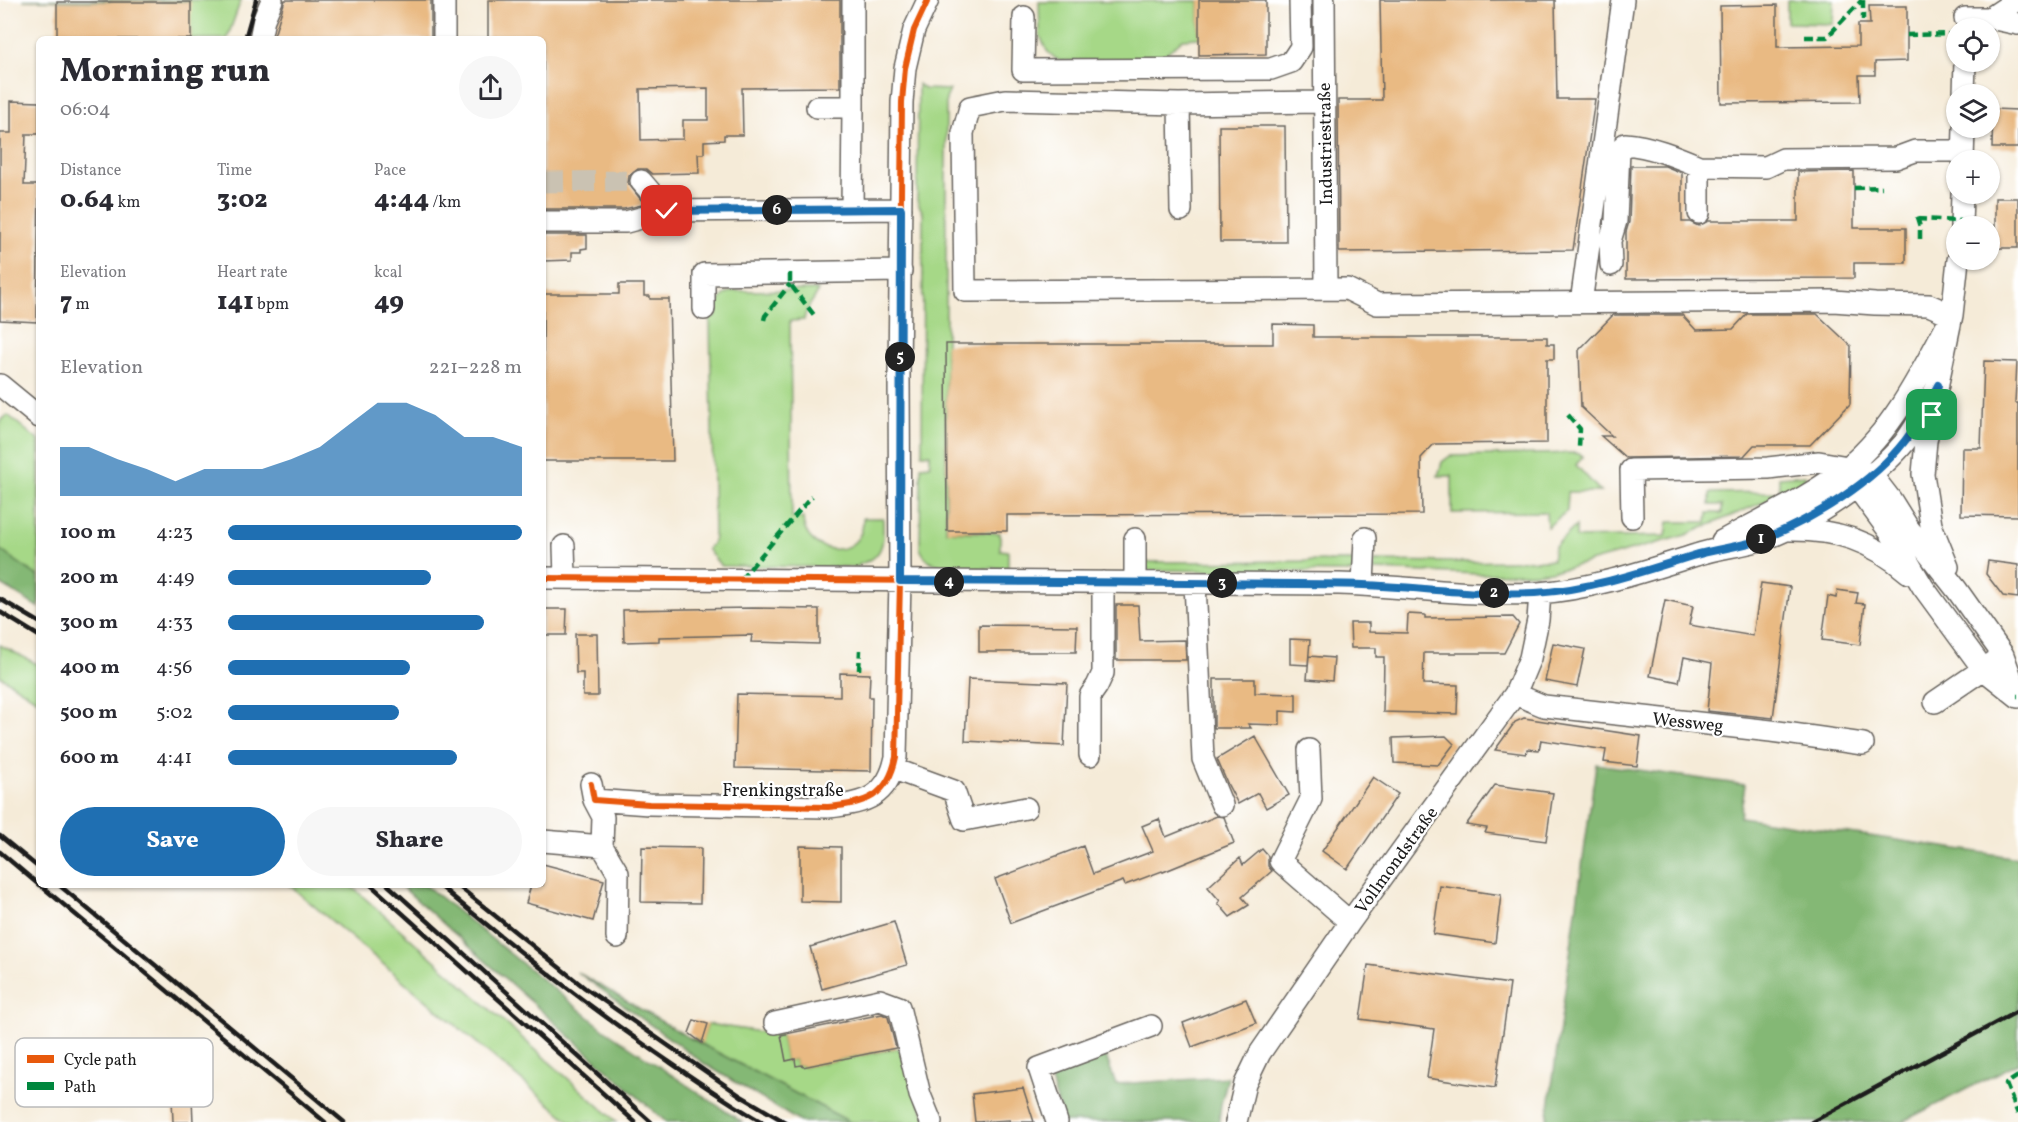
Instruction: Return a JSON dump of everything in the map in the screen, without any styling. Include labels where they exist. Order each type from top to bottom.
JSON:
[{"type":"street","points":[[261,36],[272,0]]},
{"type":"street","points":[[444,0],[444,36]]},
{"type":"street","points":[[852,209],[853,0]]},
{"type":"street","points":[[900,581],[902,102],[905,68],[914,30],[928,0]]},
{"type":"street","points":[[1024,17],[1023,70],[1271,69],[1291,62],[1301,47],[1300,0]]},
{"type":"street","name":"Industriestraße","points":[[1324,0],[1326,289]]},
{"type":"street","points":[[1581,303],[1623,0]]},
{"type":"street","points":[[1965,16],[1990,18],[2015,9]]},
{"type":"street","points":[[1324,102],[1179,104],[1005,100],[970,107],[963,133],[965,291],[1347,289],[1377,304],[1811,301],[1929,304],[1952,315]]},
{"type":"street","points":[[1179,104],[1181,210]]},
{"type":"street","points":[[817,107],[853,107]]},
{"type":"street","points":[[1611,265],[1610,241],[1616,221],[1619,150],[1625,144],[1642,145],[1699,166],[1766,167],[1783,159],[1896,158],[1915,151],[1946,154]]},
{"type":"street","points":[[1699,166],[1699,213]]},
{"type":"street","points":[[641,191],[667,211]]},
{"type":"street","points":[[546,222],[626,222],[667,211],[901,209]]},
{"type":"street","points":[[1957,270],[1952,315],[1926,441],[1923,474],[1931,525],[1957,590]]},
{"type":"street","points":[[704,309],[704,274],[901,272]]},
{"type":"street","points":[[1952,315],[1899,407],[1865,450],[1859,475],[1923,586],[1983,669],[2018,697]]},
{"type":"street","points":[[0,385],[36,415]]},
{"type":"street","points":[[546,578],[1363,585],[1447,592],[1503,594],[1540,592],[1598,583],[1700,553],[1766,538],[1783,530],[1834,502],[1859,475],[1904,443],[1938,385]]},
{"type":"street","points":[[1632,517],[1631,470],[1768,468],[1819,462],[1859,475],[1909,529],[1957,590],[2003,655],[2018,697]]},
{"type":"street","points":[[1700,553],[1805,495],[1859,475]]},
{"type":"street","points":[[1783,530],[1826,532],[1863,542],[1900,565],[1923,586]]},
{"type":"street","points":[[1363,585],[1365,538]]},
{"type":"street","points":[[1135,539],[1135,582]]},
{"type":"street","points":[[564,546],[565,578]]},
{"type":"street","name":"Frenkingstraße","points":[[603,846],[603,818],[593,792],[649,804],[828,807],[852,805],[876,795],[888,783],[896,757],[900,581]]},
{"type":"street","points":[[1090,755],[1090,696],[1103,673],[1103,582]]},
{"type":"street","points":[[1195,583],[1203,759],[1222,805]]},
{"type":"street","name":"Vollmondstraße","points":[[1236,1122],[1245,1084],[1260,1053],[1350,922],[1515,694],[1530,658],[1538,620],[1540,592]]},
{"type":"street","points":[[1935,702],[2003,655]]},
{"type":"street","name":"Wessweg","points":[[1515,694],[1544,705],[1772,731],[1863,744]]},
{"type":"street","points":[[1309,750],[1311,799],[1280,861],[1350,922]]},
{"type":"street","points":[[894,769],[954,791],[964,820],[1026,807]]},
{"type":"street","points":[[546,842],[603,846],[618,873],[617,937]]},
{"type":"street","points":[[775,1023],[880,1000],[899,1007],[920,1095],[931,1122]]},
{"type":"street","points":[[1057,1122],[1039,1068],[1151,1026]]},
{"type":"green space","points":[[23,0],[241,0],[228,36],[191,36],[190,2]]},
{"type":"green space","points":[[1787,0],[1834,0],[1833,24],[1787,23]]},
{"type":"green space","points":[[1199,1],[1199,38],[1183,39],[1157,61],[1061,61],[1047,51],[1040,36],[1039,2]]},
{"type":"green space","points":[[918,84],[924,89],[950,90],[946,99],[946,531],[1000,533],[1000,550],[1008,551],[1008,568],[951,569],[948,565],[931,562],[920,548],[921,466],[930,465],[930,454],[922,454],[923,214],[917,200]]},
{"type":"green space","points":[[818,290],[806,311],[804,320],[790,321],[792,518],[803,518],[806,531],[813,541],[823,547],[834,549],[845,548],[855,542],[861,532],[863,518],[883,518],[881,547],[875,556],[857,567],[721,566],[707,549],[714,537],[710,317],[716,317],[720,301],[724,295],[732,291]]},
{"type":"green space","points":[[8,415],[36,438],[36,575],[0,550],[0,420]]},
{"type":"green space","points":[[1576,453],[1583,456],[1576,465],[1601,492],[1568,492],[1567,511],[1547,527],[1546,512],[1452,513],[1452,476],[1438,476],[1442,462],[1450,456]]},
{"type":"green space","points":[[1806,475],[1805,479],[1780,495],[1686,535],[1564,569],[1536,573],[1480,574],[1374,570],[1374,561],[1552,560],[1554,547],[1576,526],[1576,538],[1666,536],[1668,522],[1707,522],[1708,513],[1722,513],[1722,505],[1710,505],[1710,493],[1779,492],[1779,477]]},
{"type":"green space","points":[[0,550],[36,575],[36,606],[0,584]]},
{"type":"green space","points":[[1354,561],[1354,572],[1145,570],[1145,562]]},
{"type":"green space","points":[[0,645],[36,663],[36,699],[0,676]]},
{"type":"green space","points":[[1596,764],[1745,785],[1740,817],[2018,858],[2018,1063],[1902,1122],[1547,1122]]},
{"type":"green space","points":[[293,888],[353,888],[617,1122],[571,1122]]},
{"type":"green space","points":[[403,888],[429,888],[605,1030],[742,1122],[666,1122]]},
{"type":"green space","points":[[577,972],[688,1037],[850,1122],[800,1122],[705,1064]]},
{"type":"green space","points":[[708,1024],[781,1035],[786,1061],[795,1059],[796,1066],[802,1065],[803,1067],[899,1048],[927,1122],[850,1122],[688,1037],[702,1041]]},
{"type":"green space","points":[[1103,1048],[1116,1084],[1228,1077],[1219,1122],[1063,1122],[1050,1077],[1056,1066]]},
{"type":"building","points":[[285,0],[431,0],[431,36],[274,36]]},
{"type":"building","points":[[488,0],[840,0],[840,87],[742,88],[743,135],[724,135],[724,140],[704,141],[704,154],[698,154],[699,173],[652,174],[646,169],[638,169],[629,176],[628,183],[642,201],[642,205],[624,209],[546,209],[546,36],[488,36]],"holes":[[[708,88],[708,120],[683,120],[683,139],[641,140],[640,89]]]},
{"type":"building","points":[[1199,0],[1266,0],[1266,54],[1199,55]]},
{"type":"building","points":[[1380,0],[1555,0],[1557,99],[1595,99],[1573,250],[1339,252],[1338,100],[1382,100]]},
{"type":"building","points":[[57,2],[191,2],[191,36],[57,36]]},
{"type":"building","points":[[1777,5],[1777,47],[1858,46],[1858,24],[1870,24],[1869,6],[1907,6],[1907,61],[1875,62],[1875,75],[1859,75],[1860,102],[1721,103],[1720,6]]},
{"type":"building","points":[[11,101],[36,102],[36,134],[26,134],[24,185],[36,185],[36,322],[0,320],[0,133],[11,133]]},
{"type":"building","points":[[2000,109],[2018,110],[2018,148],[1992,148],[1992,138],[2000,138]]},
{"type":"building","points":[[1219,126],[1285,126],[1286,242],[1220,242]]},
{"type":"building","points":[[1631,166],[1665,166],[1682,173],[1682,222],[1690,222],[1698,226],[1708,221],[1798,221],[1798,172],[1854,171],[1854,228],[1906,228],[1906,263],[1854,263],[1854,278],[1626,279],[1626,232],[1629,222]]},
{"type":"building","points":[[2000,198],[2018,198],[2018,248],[2000,248],[2000,216],[1995,216],[1995,204],[2000,204]]},
{"type":"building","points":[[546,235],[587,235],[587,248],[581,249],[581,252],[572,252],[572,260],[546,261]]},
{"type":"building","points":[[619,284],[644,284],[644,296],[650,296],[650,299],[669,299],[673,461],[546,461],[546,294],[619,294]]},
{"type":"building","points":[[1747,314],[1817,314],[1851,346],[1850,404],[1810,445],[1754,445],[1744,456],[1626,458],[1601,436],[1612,436],[1581,407],[1579,350],[1613,315],[1682,315],[1696,330],[1733,329]]},
{"type":"building","points":[[1273,324],[1313,325],[1313,337],[1547,337],[1547,344],[1554,344],[1554,359],[1547,359],[1547,443],[1434,444],[1421,458],[1422,514],[1007,515],[1007,531],[947,531],[946,344],[1273,344]]},
{"type":"building","points":[[1984,361],[2017,362],[2015,403],[2018,403],[2018,516],[1961,515],[1962,448],[1981,448]]},
{"type":"building","points":[[1988,561],[2018,565],[2018,598],[2003,596],[1986,574]]},
{"type":"building","points":[[1761,583],[1790,587],[1773,718],[1707,711],[1712,663],[1684,657],[1679,682],[1650,676],[1665,600],[1693,606],[1689,625],[1753,636]]},
{"type":"building","points":[[1837,590],[1858,593],[1856,603],[1865,604],[1860,645],[1822,640],[1828,596],[1836,598]]},
{"type":"building","points":[[1116,605],[1138,605],[1140,641],[1185,640],[1186,660],[1116,660]]},
{"type":"building","points":[[546,609],[567,609],[566,635],[546,635]]},
{"type":"building","points":[[819,609],[819,644],[751,642],[752,635],[659,637],[659,641],[624,642],[623,610]]},
{"type":"building","points":[[1408,614],[1425,615],[1425,618],[1513,617],[1519,624],[1504,653],[1424,653],[1423,684],[1458,685],[1457,714],[1383,712],[1384,657],[1376,657],[1376,648],[1351,648],[1350,623],[1369,623],[1369,632],[1407,633]]},
{"type":"building","points":[[979,625],[1077,626],[1076,652],[979,652]]},
{"type":"building","points":[[575,634],[597,634],[598,696],[583,696],[583,673],[576,673]]},
{"type":"building","points":[[1290,639],[1310,640],[1308,665],[1290,664]]},
{"type":"building","points":[[1553,643],[1585,649],[1577,687],[1545,681]]},
{"type":"building","points":[[1309,656],[1334,658],[1332,681],[1307,679]]},
{"type":"building","points":[[840,673],[870,674],[871,771],[735,768],[737,694],[840,696]]},
{"type":"building","points":[[968,679],[1067,683],[1064,746],[965,741]]},
{"type":"building","points":[[1214,679],[1255,679],[1255,693],[1296,694],[1296,712],[1280,711],[1280,725],[1248,724],[1251,728],[1214,728]]},
{"type":"building","points":[[1524,718],[1641,736],[1637,766],[1604,762],[1606,750],[1541,740],[1539,750],[1527,749],[1526,754],[1495,750],[1515,722]]},
{"type":"building","points":[[1255,736],[1289,795],[1266,808],[1258,793],[1238,804],[1217,759]]},
{"type":"building","points":[[1446,736],[1454,744],[1438,765],[1394,763],[1393,738]]},
{"type":"building","points":[[1373,777],[1398,794],[1347,869],[1322,851]]},
{"type":"building","points":[[1495,785],[1553,793],[1546,841],[1485,833],[1487,828],[1466,825]]},
{"type":"building","points":[[1217,816],[1224,817],[1234,843],[1163,872],[1125,885],[1123,881],[1011,923],[995,879],[1083,846],[1093,874],[1153,851],[1142,826],[1159,819],[1166,837]]},
{"type":"building","points":[[800,846],[841,847],[841,902],[800,901]]},
{"type":"building","points":[[642,847],[701,848],[700,903],[641,902]]},
{"type":"building","points":[[1262,849],[1268,856],[1268,866],[1272,871],[1242,897],[1249,905],[1230,917],[1208,887],[1240,858],[1243,865]]},
{"type":"building","points":[[546,865],[604,880],[593,921],[526,903],[530,888],[546,888]]},
{"type":"building","points":[[1440,886],[1501,895],[1495,943],[1433,934]]},
{"type":"building","points":[[894,922],[907,965],[822,989],[810,947]]},
{"type":"building","points":[[1368,965],[1510,984],[1495,1088],[1427,1078],[1434,1029],[1360,1019]]},
{"type":"building","points":[[1246,999],[1256,1023],[1192,1047],[1183,1023]]},
{"type":"building","points":[[882,1014],[888,1017],[896,1048],[803,1067],[802,1065],[796,1066],[795,1059],[786,1061],[781,1035]]},
{"type":"building","points":[[694,1020],[708,1024],[702,1043],[689,1033]]},
{"type":"building","points":[[1023,1088],[1034,1122],[1010,1122],[1010,1120],[975,1122],[972,1094]]},
{"type":"building","points":[[172,1107],[192,1107],[193,1122],[173,1122]]},
{"type":"tunnel","points":[[546,182],[641,181]]},
{"type":"railway","points":[[246,36],[256,0]]},
{"type":"railway","points":[[0,599],[36,620]]},
{"type":"railway","points":[[0,612],[36,634]]},
{"type":"railway","points":[[0,836],[36,866]]},
{"type":"railway","points":[[0,852],[36,882]]},
{"type":"railway","points":[[44,888],[325,1122]]},
{"type":"railway","points":[[63,888],[344,1122]]},
{"type":"railway","points":[[374,888],[635,1122]]},
{"type":"railway","points":[[391,888],[651,1122]]},
{"type":"railway","points":[[443,888],[599,1012],[708,1088],[762,1122]]},
{"type":"railway","points":[[461,888],[585,988],[741,1096],[785,1122]]},
{"type":"railway","points":[[1812,1122],[2018,1011]]},
{"type":"marked path","points":[[1805,37],[1827,37],[1862,0]]},
{"type":"marked path","points":[[1863,0],[1863,20]]},
{"type":"marked path","points":[[1907,35],[1946,34]]},
{"type":"marked path","points":[[1854,188],[1882,187]]},
{"type":"marked path","points":[[1917,217],[1920,242]]},
{"type":"marked path","points":[[1917,219],[1946,220]]},
{"type":"marked path","points":[[790,273],[790,284],[814,315]]},
{"type":"marked path","points":[[764,320],[790,284]]},
{"type":"marked path","points":[[1568,415],[1580,429],[1579,447]]},
{"type":"marked path","points":[[741,579],[812,496]]},
{"type":"marked path","points":[[859,670],[860,650]]},
{"type":"marked path","points":[[2018,1076],[2006,1084],[2018,1114]]},
{"type":"cycle path","points":[[591,784],[594,800],[649,804],[828,807],[853,804],[873,796],[881,790],[892,771],[896,757],[900,581],[899,376],[902,102],[905,68],[914,30],[928,0]]},
{"type":"cycle path","points":[[546,578],[1339,584],[1488,594],[1558,591],[1618,578],[1705,552],[1758,541],[1785,531],[1841,498],[1891,457],[1914,429],[1938,385]]},
{"type":"route","points":[[667,211],[901,209],[900,581],[1339,584],[1503,594],[1540,592],[1588,585],[1651,569],[1700,553],[1766,538],[1783,530],[1834,502],[1885,461],[1904,443],[1938,385],[1932,415]]}]
